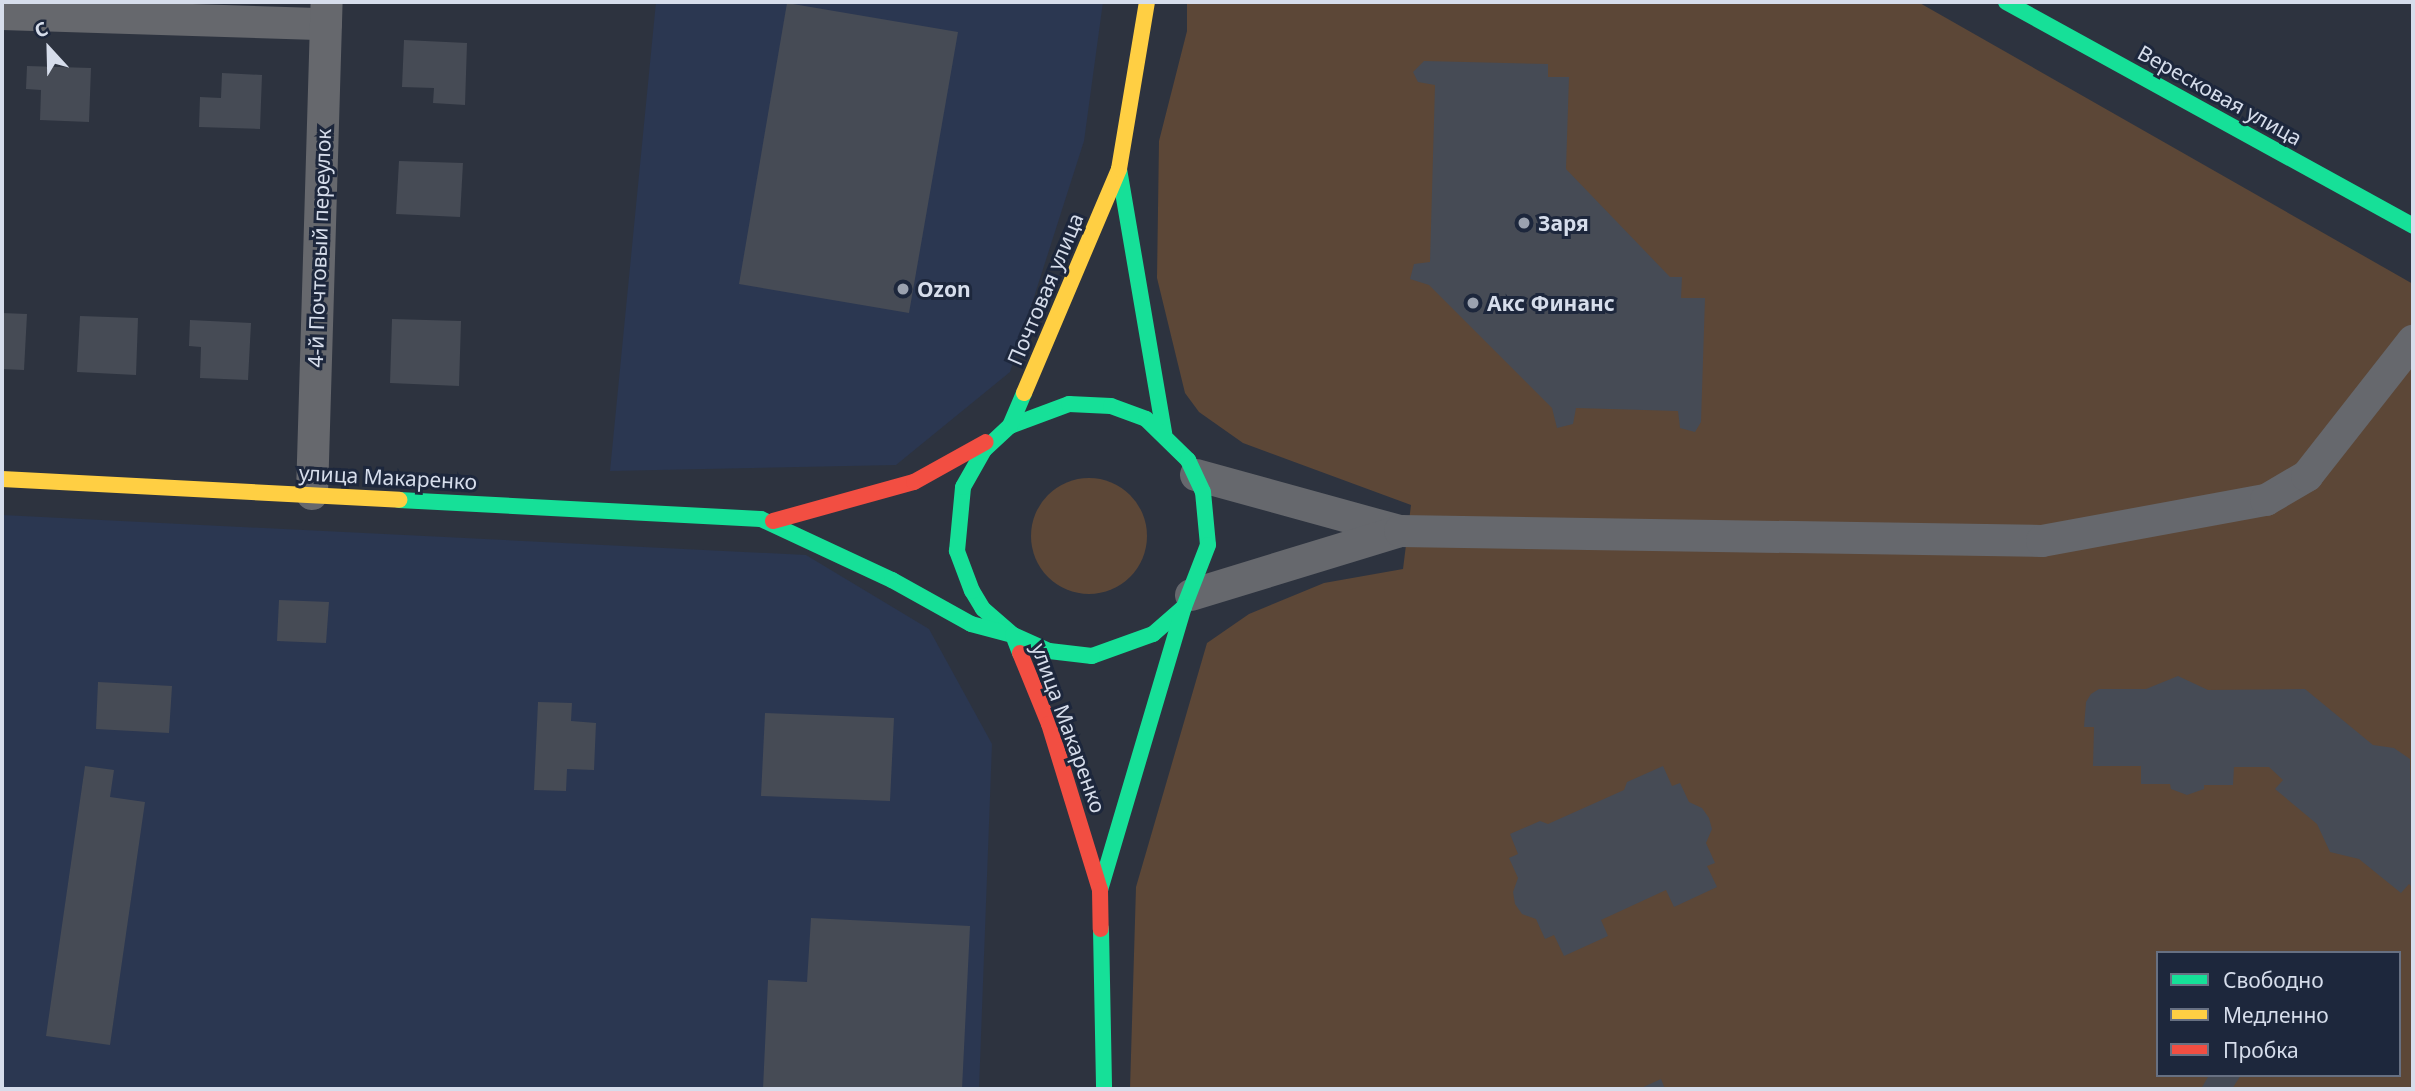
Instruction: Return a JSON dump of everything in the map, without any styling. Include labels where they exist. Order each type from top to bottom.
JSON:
[{"type":"street","name":"Почтовая улица","points":[[1004,430],[1119,169],[1147,2]]},
{"type":"street","name":"Вересковая улица","points":[[2006,2],[2413,226]]},
{"type":"street","points":[[2,14],[326,13]]},
{"type":"street","name":"4-й Почтовый переулок","points":[[312,494],[326,13]]},
{"type":"street","name":"Почтовая улица","points":[[1119,169],[1164,433]]},
{"type":"street","points":[[1164,433],[1196,475],[1400,531],[2042,541],[2266,500],[2307,476],[2413,341]]},
{"type":"street","name":"улица Макаренко","points":[[2,480],[312,494],[773,521],[914,482],[1048,408],[1090,404],[1131,413],[1164,433]]},
{"type":"street","points":[[1004,430],[984,450],[963,487],[957,551],[984,609],[1013,635],[1049,651],[1092,656],[1134,645],[1187,601],[1400,531]]},
{"type":"street","name":"улица Макаренко","points":[[1100,891],[1187,601],[1204,562],[1209,527],[1196,475]]},
{"type":"street","name":"улица Макаренко","points":[[773,521],[971,624],[1013,635],[1049,724],[1100,891],[1104,1089]]},
{"type":"shaded area","points":[[656,2],[1103,2],[1084,141],[1010,372],[896,465],[610,471]]},
{"type":"shaded area","points":[[1187,2],[1918,2],[2413,284],[2413,1089],[1130,1089],[1136,887],[1207,643],[1249,614],[1324,583],[1403,569],[1411,505],[1243,443],[1199,412],[1185,393],[1157,278],[1159,141],[1187,31]]},
{"type":"shaded area","points":[[1089,478],[1111,482],[1130,495],[1143,514],[1147,536],[1143,558],[1130,577],[1111,590],[1089,594],[1067,590],[1048,577],[1035,558],[1031,536],[1035,514],[1048,495],[1067,482]]},
{"type":"shaded area","points":[[2,515],[806,555],[929,629],[992,744],[979,1089],[2,1089]]},
{"type":"building","points":[[787,3],[958,32],[909,313],[739,284]]},
{"type":"building","points":[[404,40],[467,43],[465,105],[433,103],[434,88],[402,87]]},
{"type":"building","name":"Заря","points":[[1424,61],[1548,64],[1548,77],[1569,77],[1566,169],[1670,277],[1682,277],[1681,298],[1705,298],[1701,422],[1695,432],[1680,428],[1678,411],[1576,408],[1573,424],[1557,428],[1552,408],[1429,285],[1410,279],[1414,264],[1430,262],[1435,85],[1418,82],[1413,72]]},
{"type":"building","points":[[27,66],[91,68],[89,122],[40,120],[41,90],[26,89]]},
{"type":"building","points":[[222,73],[262,75],[260,129],[199,127],[200,97],[221,98]]},
{"type":"building","points":[[399,161],[463,163],[460,217],[396,214]]},
{"type":"building","points":[[2,313],[27,314],[24,370],[2,369]]},
{"type":"building","points":[[80,316],[138,318],[136,375],[77,372]]},
{"type":"building","points":[[392,319],[461,321],[459,386],[390,383]]},
{"type":"building","points":[[190,320],[251,323],[248,380],[200,378],[201,347],[189,346]]},
{"type":"building","points":[[279,600],[329,602],[326,643],[277,641]]},
{"type":"building","points":[[2178,676],[2208,690],[2305,689],[2373,745],[2394,748],[2410,759],[2413,888],[2409,884],[2401,893],[2359,859],[2330,852],[2317,824],[2275,789],[2283,780],[2269,767],[2234,767],[2233,785],[2204,785],[2204,789],[2187,795],[2171,789],[2170,784],[2141,784],[2141,766],[2093,766],[2094,727],[2084,727],[2086,702],[2091,694],[2099,689],[2146,689]]},
{"type":"building","points":[[98,682],[172,686],[169,733],[96,729]]},
{"type":"building","points":[[538,702],[572,703],[571,721],[596,723],[594,770],[567,769],[566,791],[534,790]]},
{"type":"building","points":[[765,713],[894,718],[890,801],[761,796]]},
{"type":"building","points":[[85,766],[114,770],[110,797],[145,802],[110,1045],[46,1036]]},
{"type":"building","points":[[1663,766],[1672,786],[1680,783],[1689,802],[1702,808],[1709,818],[1712,829],[1706,843],[1715,863],[1707,866],[1717,887],[1674,907],[1666,890],[1601,920],[1608,936],[1564,956],[1554,935],[1545,939],[1536,919],[1522,914],[1515,904],[1513,892],[1518,878],[1509,858],[1518,854],[1510,834],[1540,821],[1548,824],[1624,790],[1627,782]]},
{"type":"building","points":[[811,918],[970,926],[962,1089],[763,1089],[768,980],[807,982]]},
{"type":"building","points":[[2208,1077],[2240,1077],[2232,1089],[2201,1089]]},
{"type":"building","points":[[1661,1079],[1665,1089],[1639,1089]]},
{"type":"traffic: fast","points":[[2006,2],[2413,226]]},
{"type":"traffic: fast","points":[[1119,169],[1164,433]]},
{"type":"traffic: fast","points":[[1010,426],[1069,404],[1111,406],[1146,419],[1188,460],[1203,492],[1208,545],[1184,607],[1153,634],[1092,656],[1049,651],[1013,635],[983,609],[972,591],[957,551],[963,487],[984,450],[1010,426],[1024,393]]},
{"type":"traffic: fast","points":[[399,500],[761,519],[892,580],[971,624],[1013,635],[1020,653]]},
{"type":"traffic: fast","points":[[1100,890],[1184,607]]},
{"type":"traffic: fast","points":[[1101,929],[1104,1089]]},
{"type":"traffic: slow","points":[[1024,393],[1119,169],[1147,2]]},
{"type":"traffic: slow","points":[[2,479],[399,500]]},
{"type":"traffic: jam","points":[[773,521],[914,482],[986,442]]},
{"type":"traffic: jam","points":[[1020,653],[1049,724],[1100,890],[1101,929]]},
{"type":"place","name":"Заря","points":[[1524,223]]},
{"type":"place","name":"Ozon","points":[[903,289]]},
{"type":"place","name":"Акс Финанс","points":[[1473,303]]}]
